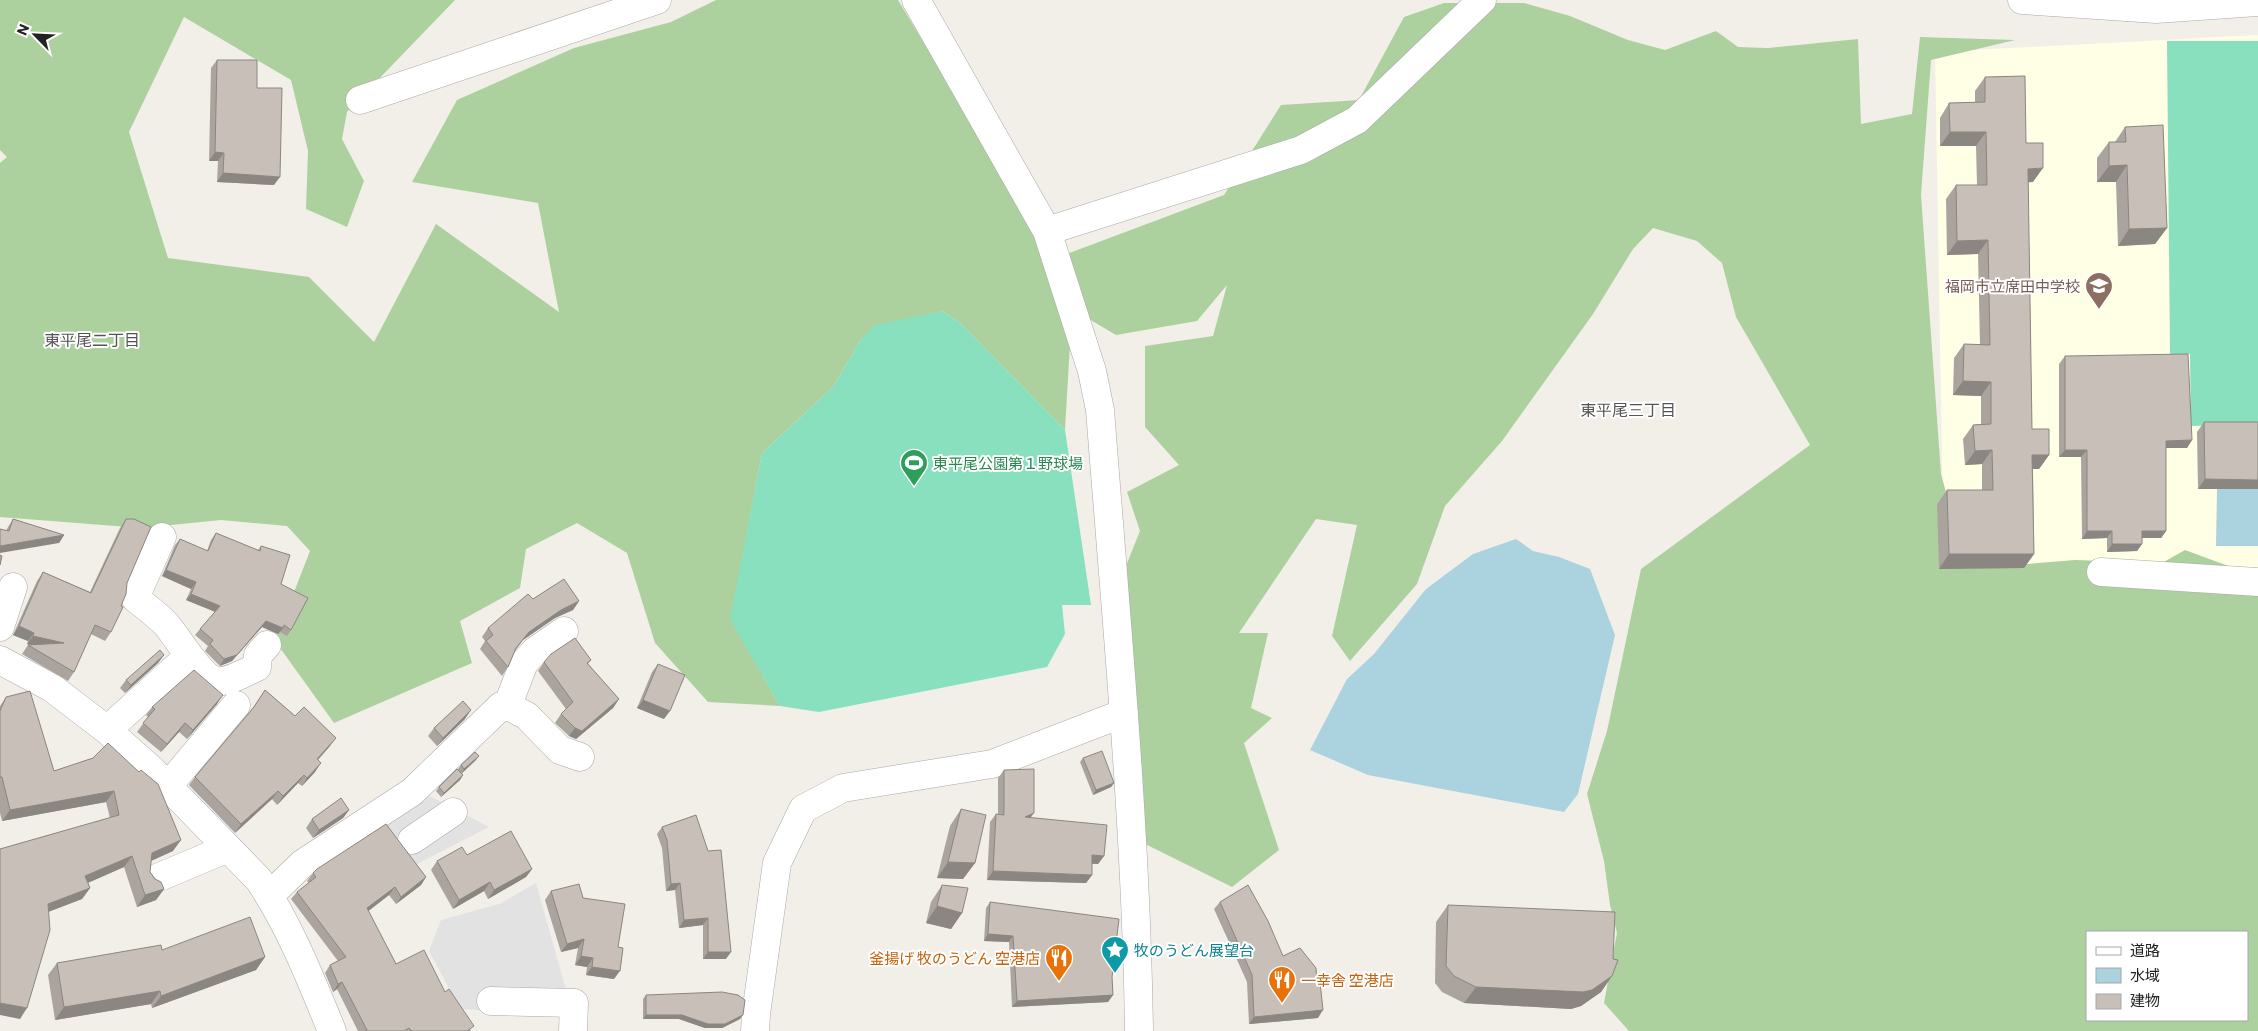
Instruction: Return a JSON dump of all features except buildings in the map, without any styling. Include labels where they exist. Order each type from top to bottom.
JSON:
[{"type":"street","points":[[360,100],[657,0]]},
{"type":"street","points":[[916,0],[1047,231],[1092,371],[1100,410],[1124,713],[1138,914],[1139,1031]]},
{"type":"street","points":[[1047,231],[1301,150],[1341,129],[1357,120],[1482,0]]},
{"type":"street","points":[[2035,1],[2156,9],[2258,2]]},
{"type":"street","points":[[162,537],[135,598],[165,623],[189,656],[209,677],[214,681],[223,682],[257,667],[258,655],[267,645]]},
{"type":"street","points":[[2101,572],[2258,582]]},
{"type":"street","points":[[0,627],[13,587]]},
{"type":"street","points":[[507,707],[524,663],[535,651],[564,631]]},
{"type":"street","points":[[107,730],[189,656]]},
{"type":"street","points":[[0,660],[52,688],[107,730],[168,786],[226,849],[259,880],[270,896],[313,983],[332,1031]]},
{"type":"street","points":[[168,786],[236,705]]},
{"type":"street","points":[[270,896],[302,864],[412,792],[501,706],[527,716],[560,750],[580,757]]},
{"type":"street","points":[[760,1020],[773,949],[777,863],[804,809],[843,788],[992,764],[1124,713]]},
{"type":"street","points":[[412,792],[445,817],[412,840]]},
{"type":"street","points":[[157,878],[226,849]]},
{"type":"street","points":[[491,1001],[574,1003],[573,1031]]},
{"type":"shaded area","name":"福岡市立席田中学校","points":[[2258,35],[2258,569],[1944,573],[1935,52]]},
{"type":"shaded area","points":[[422,792],[489,827],[413,866],[383,821]]},
{"type":"shaded area","points":[[536,883],[566,990],[565,1014],[460,1009],[429,951],[441,920],[499,904]]},
{"type":"green space","points":[[0,0],[455,0],[347,112],[342,139],[364,181],[347,227],[306,209],[308,151],[291,80],[184,17],[129,132],[168,258],[309,277],[374,342],[436,224],[559,312],[538,203],[412,182],[457,100],[574,48],[671,22],[716,0],[898,0],[1010,186],[1064,255],[1224,195],[1281,105],[1359,100],[1404,17],[1444,3],[1524,3],[1570,16],[1628,40],[1665,50],[1716,31],[1738,47],[1768,48],[1858,39],[1861,124],[1912,114],[1920,37],[2015,40],[1931,60],[1921,195],[1941,474],[1967,569],[2075,560],[2162,563],[2185,550],[2242,571],[2258,569],[2258,1031],[1629,1031],[1604,1003],[1617,933],[1610,905],[1604,861],[1587,794],[1607,731],[1641,569],[1810,445],[1736,317],[1722,263],[1697,241],[1653,228],[1633,249],[1593,314],[1502,441],[1445,506],[1417,584],[1350,661],[1332,636],[1357,525],[1316,519],[1239,633],[1268,633],[1251,708],[1272,718],[1244,743],[1279,850],[1232,887],[1137,840],[1143,777],[1119,766],[1111,603],[1140,531],[1127,492],[1179,465],[1145,427],[1145,346],[1213,336],[1227,285],[1197,321],[1116,335],[1072,309],[1065,430],[960,323],[942,311],[861,339],[833,387],[762,453],[731,619],[780,706],[708,702],[655,643],[627,553],[577,523],[526,549],[520,588],[460,621],[472,663],[334,723],[275,641],[310,551],[287,526],[221,520],[141,528],[0,517],[0,163],[7,157],[0,150]]},
{"type":"green space","points":[[2167,41],[2258,41],[2258,424],[2191,426],[2190,354],[2170,354]]},
{"type":"green space","name":"東平尾公園第１野球場","points":[[942,311],[960,323],[1065,430],[1091,605],[1062,605],[1065,634],[1047,667],[819,712],[780,706],[730,619],[762,453],[833,387],[861,339],[875,325]]},
{"type":"water","points":[[2217,489],[2258,489],[2258,546],[2216,546]]},
{"type":"water","points":[[1516,539],[1533,551],[1559,557],[1590,569],[1615,635],[1578,794],[1564,812],[1368,775],[1310,750],[1347,679],[1374,654],[1426,589],[1473,554]]},
{"type":"place","name":"福岡市立席田中学校","points":[[2099,310]]},
{"type":"place","name":"東平尾公園第１野球場","points":[[914,487]]},
{"type":"place","name":"牧のうどん展望台","points":[[1115,974]]},
{"type":"place","name":"釜揚げ 牧のうどん 空港店","points":[[1059,982]]},
{"type":"place","name":"一幸舎 空港店","points":[[1282,1004]]},
{"type":"district","name":"東平尾二丁目","points":[[92,339]]},
{"type":"district","name":"東平尾三丁目","points":[[1628,409]]}]
